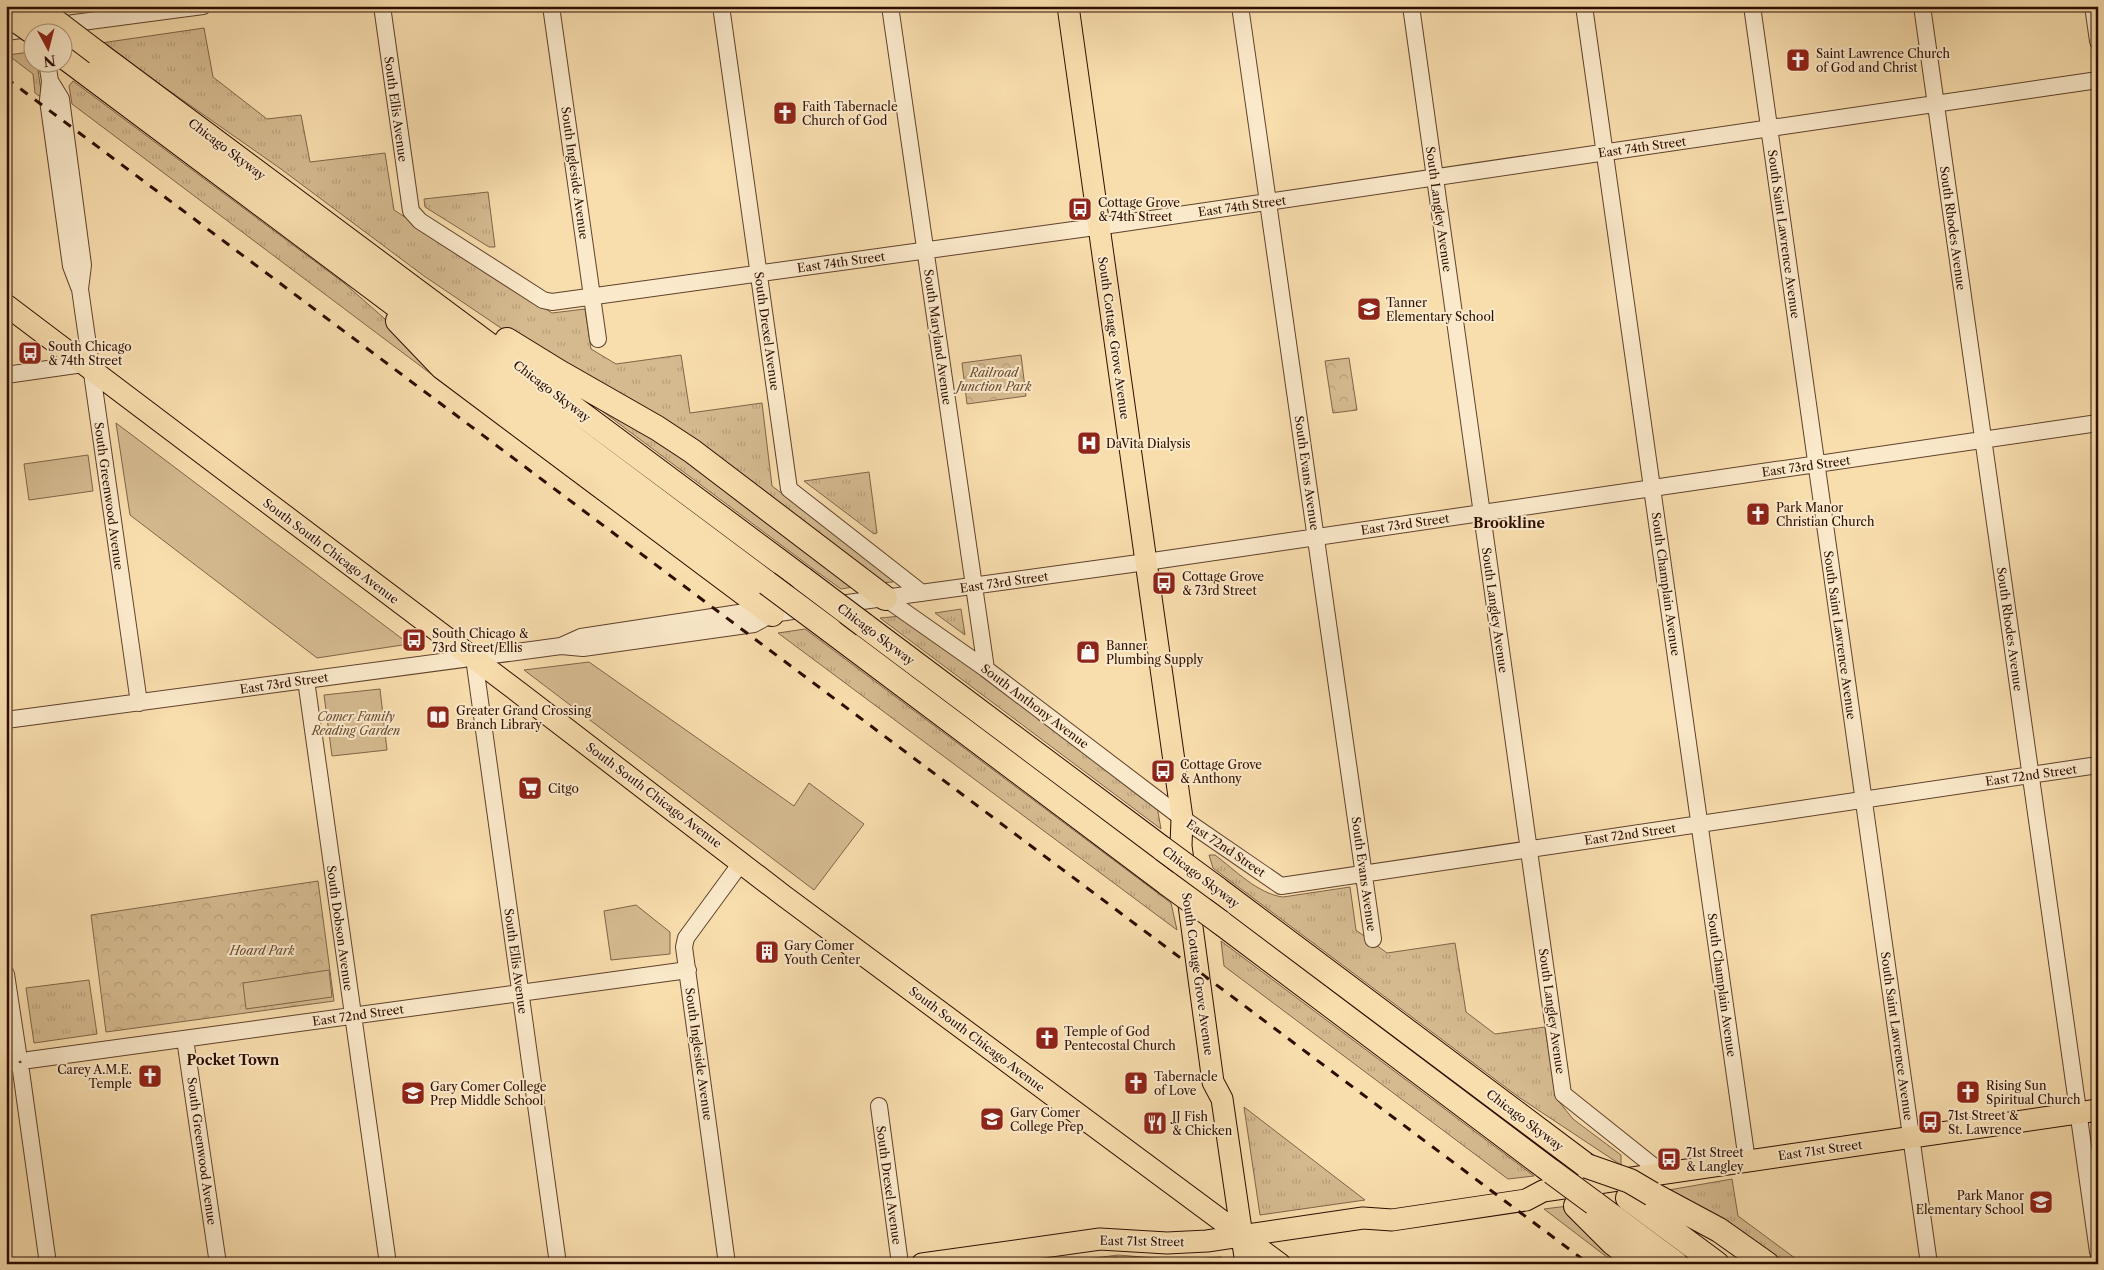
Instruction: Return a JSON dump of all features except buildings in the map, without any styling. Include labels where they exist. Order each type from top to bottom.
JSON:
[{"type":"highway","name":"Chicago Skyway","points":[[35,6],[90,62],[383,296],[1220,922],[1548,1181],[1585,1204]]},
{"type":"highway","points":[[6,13],[22,23]]},
{"type":"highway","name":"Chicago Skyway","points":[[72,58],[90,62],[452,316],[1717,1264]]},
{"type":"highway","points":[[383,296],[401,325],[442,367],[772,614]]},
{"type":"highway","points":[[452,316],[497,334],[558,372],[657,428],[788,522],[885,598]]},
{"type":"highway","points":[[1587,1166],[1630,1182],[1657,1184],[1767,1264]]},
{"type":"highway","points":[[1585,1204],[1613,1243],[1640,1264]]},
{"type":"highway","points":[[1585,1204],[1676,1264]]},
{"type":"main road","name":"South Cottage Grove Avenue","points":[[1068,6],[1182,818],[1193,845],[1226,1080],[1222,1099],[1246,1264]]},
{"type":"main road","name":"South South Chicago Avenue","points":[[6,306],[474,658],[741,863],[1280,1264]]},
{"type":"main road","name":"East 71st Street","points":[[922,1264],[1100,1239],[1182,1243],[1363,1218],[1392,1220],[1526,1200],[1548,1181],[1657,1184],[1748,1161],[2088,1111]]},
{"type":"street","points":[[38,22],[39,6]]},
{"type":"street","points":[[72,27],[203,6]]},
{"type":"street","name":"South Ellis Avenue","points":[[382,6],[411,211]]},
{"type":"street","name":"South Ingleside Avenue","points":[[552,6],[598,339]]},
{"type":"street","name":"South Drexel Avenue","points":[[720,6],[789,489],[922,593]]},
{"type":"street","name":"South Maryland Avenue","points":[[890,6],[986,668]]},
{"type":"street","name":"South Evans Avenue","points":[[1240,6],[1373,939]]},
{"type":"street","name":"South Langley Avenue","points":[[1411,6],[1563,1094],[1657,1184]]},
{"type":"street","name":"South Champlain Avenue","points":[[1584,6],[1748,1161]]},
{"type":"street","name":"South Saint Lawrence Avenue","points":[[1752,6],[1929,1264]]},
{"type":"street","name":"South Rhodes Avenue","points":[[1922,6],[2030,775],[2088,1111],[2098,1252]]},
{"type":"street","points":[[2093,6],[2098,41]]},
{"type":"street","points":[[6,32],[22,32]]},
{"type":"street","points":[[6,41],[22,36]]},
{"type":"street","name":"South Greenwood Avenue","points":[[49,72],[48,100],[71,266],[80,289],[87,367],[139,703]]},
{"type":"street","name":"East 74th Street","points":[[411,211],[420,221],[543,300],[552,302],[1098,227],[2098,80]]},
{"type":"street","points":[[6,375],[87,367]]},
{"type":"street","name":"East 73rd Street","points":[[6,720],[561,646],[583,648],[754,624],[772,614],[1146,562],[2098,423]]},
{"type":"street","name":"South Anthony Avenue","points":[[885,598],[986,668],[1182,818]]},
{"type":"street","name":"South Ellis Avenue","points":[[474,658],[558,1264]]},
{"type":"street","name":"South Dobson Avenue","points":[[306,680],[388,1264]]},
{"type":"street","name":"East 72nd Street","points":[[1182,818],[1281,886],[2098,765]]},
{"type":"street","name":"South Ingleside Avenue","points":[[728,1264],[684,947],[686,938],[741,863]]},
{"type":"street","name":"East 72nd Street","points":[[17,1062],[688,970]]},
{"type":"street","points":[[6,974],[17,1062],[48,1264]]},
{"type":"street","name":"South Greenwood Avenue","points":[[186,1039],[218,1264]]},
{"type":"street","name":"South Drexel Avenue","points":[[879,1106],[900,1264]]},
{"type":"green space","points":[[204,28],[213,77],[267,119],[301,115],[310,162],[385,153],[394,210],[552,313],[585,309],[591,349],[616,364],[681,355],[690,413],[762,403],[772,486],[891,575],[893,582],[878,583],[424,276],[281,169],[101,43]]},
{"type":"green space","points":[[22,53],[22,66],[8,55]]},
{"type":"green space","points":[[30,72],[38,72],[42,98],[35,93],[33,74]]},
{"type":"green space","points":[[73,81],[344,283],[402,334],[736,598],[592,495],[72,104],[69,86]]},
{"type":"green space","points":[[488,192],[495,247],[489,247],[425,207],[424,199]]},
{"type":"green space","name":"Railroad Junction Park","points":[[1021,355],[1026,396],[967,404],[962,363]]},
{"type":"green space","points":[[1349,358],[1357,410],[1333,413],[1325,361]]},
{"type":"green space","points":[[602,402],[641,424],[853,587],[841,589],[816,571],[598,408]]},
{"type":"green space","points":[[116,423],[409,644],[317,658],[130,515]]},
{"type":"green space","points":[[88,455],[93,491],[29,500],[24,464]]},
{"type":"green space","points":[[869,472],[877,533],[874,534],[804,481]]},
{"type":"green space","points":[[961,609],[965,635],[935,613]]},
{"type":"green space","points":[[901,616],[1157,806],[1161,829],[880,618]]},
{"type":"green space","points":[[805,629],[1171,903],[1177,930],[778,633]]},
{"type":"green space","points":[[589,662],[794,806],[809,783],[864,824],[814,890],[524,670]]},
{"type":"green space","name":"Comer Family Reading Garden","points":[[380,689],[387,750],[332,756],[324,695]]},
{"type":"green space","points":[[1209,855],[1215,855],[1247,881],[1274,895],[1283,897],[1350,887],[1356,930],[1387,953],[1455,943],[1466,1012],[1495,1034],[1545,1027],[1556,1098],[1573,1119],[1621,1155],[1621,1165],[1520,1098],[1213,868]]},
{"type":"green space","name":"Hoard Park","points":[[318,881],[334,1001],[106,1032],[91,915]]},
{"type":"green space","points":[[636,905],[670,932],[670,954],[611,960],[604,911]]},
{"type":"green space","points":[[1221,941],[1534,1176],[1508,1179],[1224,966]]},
{"type":"green space","points":[[329,970],[332,997],[246,1009],[243,983]]},
{"type":"green space","points":[[89,980],[97,1034],[34,1043],[26,988]]},
{"type":"green space","points":[[1244,1107],[1365,1200],[1260,1215]]},
{"type":"green space","points":[[1732,1179],[1738,1216],[1803,1264],[1780,1264],[1760,1249],[1663,1191]]},
{"type":"green space","points":[[1568,1206],[1632,1264],[1616,1264],[1544,1209]]},
{"type":"green space","points":[[1118,1255],[1179,1260],[1221,1257],[1222,1264],[1047,1264]]},
{"type":"railway","points":[[6,78],[1589,1264]]},
{"type":"place","name":"Saint Lawrence Church of God and Christ","points":[[1798,60]]},
{"type":"place","name":"Faith Tabernacle Church of God","points":[[785,113]]},
{"type":"place","name":"Cottage Grove & 74th Street","points":[[1080,209]]},
{"type":"place","name":"Tanner Elementary School","points":[[1369,309]]},
{"type":"place","name":"South Chicago & 74th Street","points":[[30,353]]},
{"type":"place","name":"DaVita Dialysis","points":[[1089,443]]},
{"type":"place","name":"Park Manor Christian Church","points":[[1758,514]]},
{"type":"place","name":"Cottage Grove & 73rd Street","points":[[1164,583]]},
{"type":"place","name":"South Chicago & 73rd Street/Ellis","points":[[414,640]]},
{"type":"place","name":"Banner Plumbing Supply","points":[[1088,652]]},
{"type":"place","name":"Greater Grand Crossing Branch Library","points":[[438,717]]},
{"type":"place","name":"Cottage Grove & Anthony","points":[[1163,771]]},
{"type":"place","name":"Citgo","points":[[530,788]]},
{"type":"place","name":"Gary Comer Youth Center","points":[[767,952]]},
{"type":"place","name":"Temple of God Pentecostal Church","points":[[1047,1038]]},
{"type":"place","name":"Carey A.M.E. Temple","points":[[150,1076]]},
{"type":"place","name":"Tabernacle of Love","points":[[1136,1083]]},
{"type":"place","name":"Rising Sun Spiritual Church","points":[[1968,1092]]},
{"type":"place","name":"Gary Comer College Prep Middle School","points":[[413,1093]]},
{"type":"place","name":"Gary Comer College Prep","points":[[992,1119]]},
{"type":"place","name":"71st Street & St. Lawrence","points":[[1930,1122]]},
{"type":"place","name":"JJ Fish & Chicken","points":[[1155,1123]]},
{"type":"place","name":"71st Street & Langley","points":[[1669,1159]]},
{"type":"place","name":"Park Manor Elementary School","points":[[2041,1202]]},
{"type":"district","name":"Brookline","points":[[1509,523]]},
{"type":"district","name":"Pocket Town","points":[[233,1060]]}]
